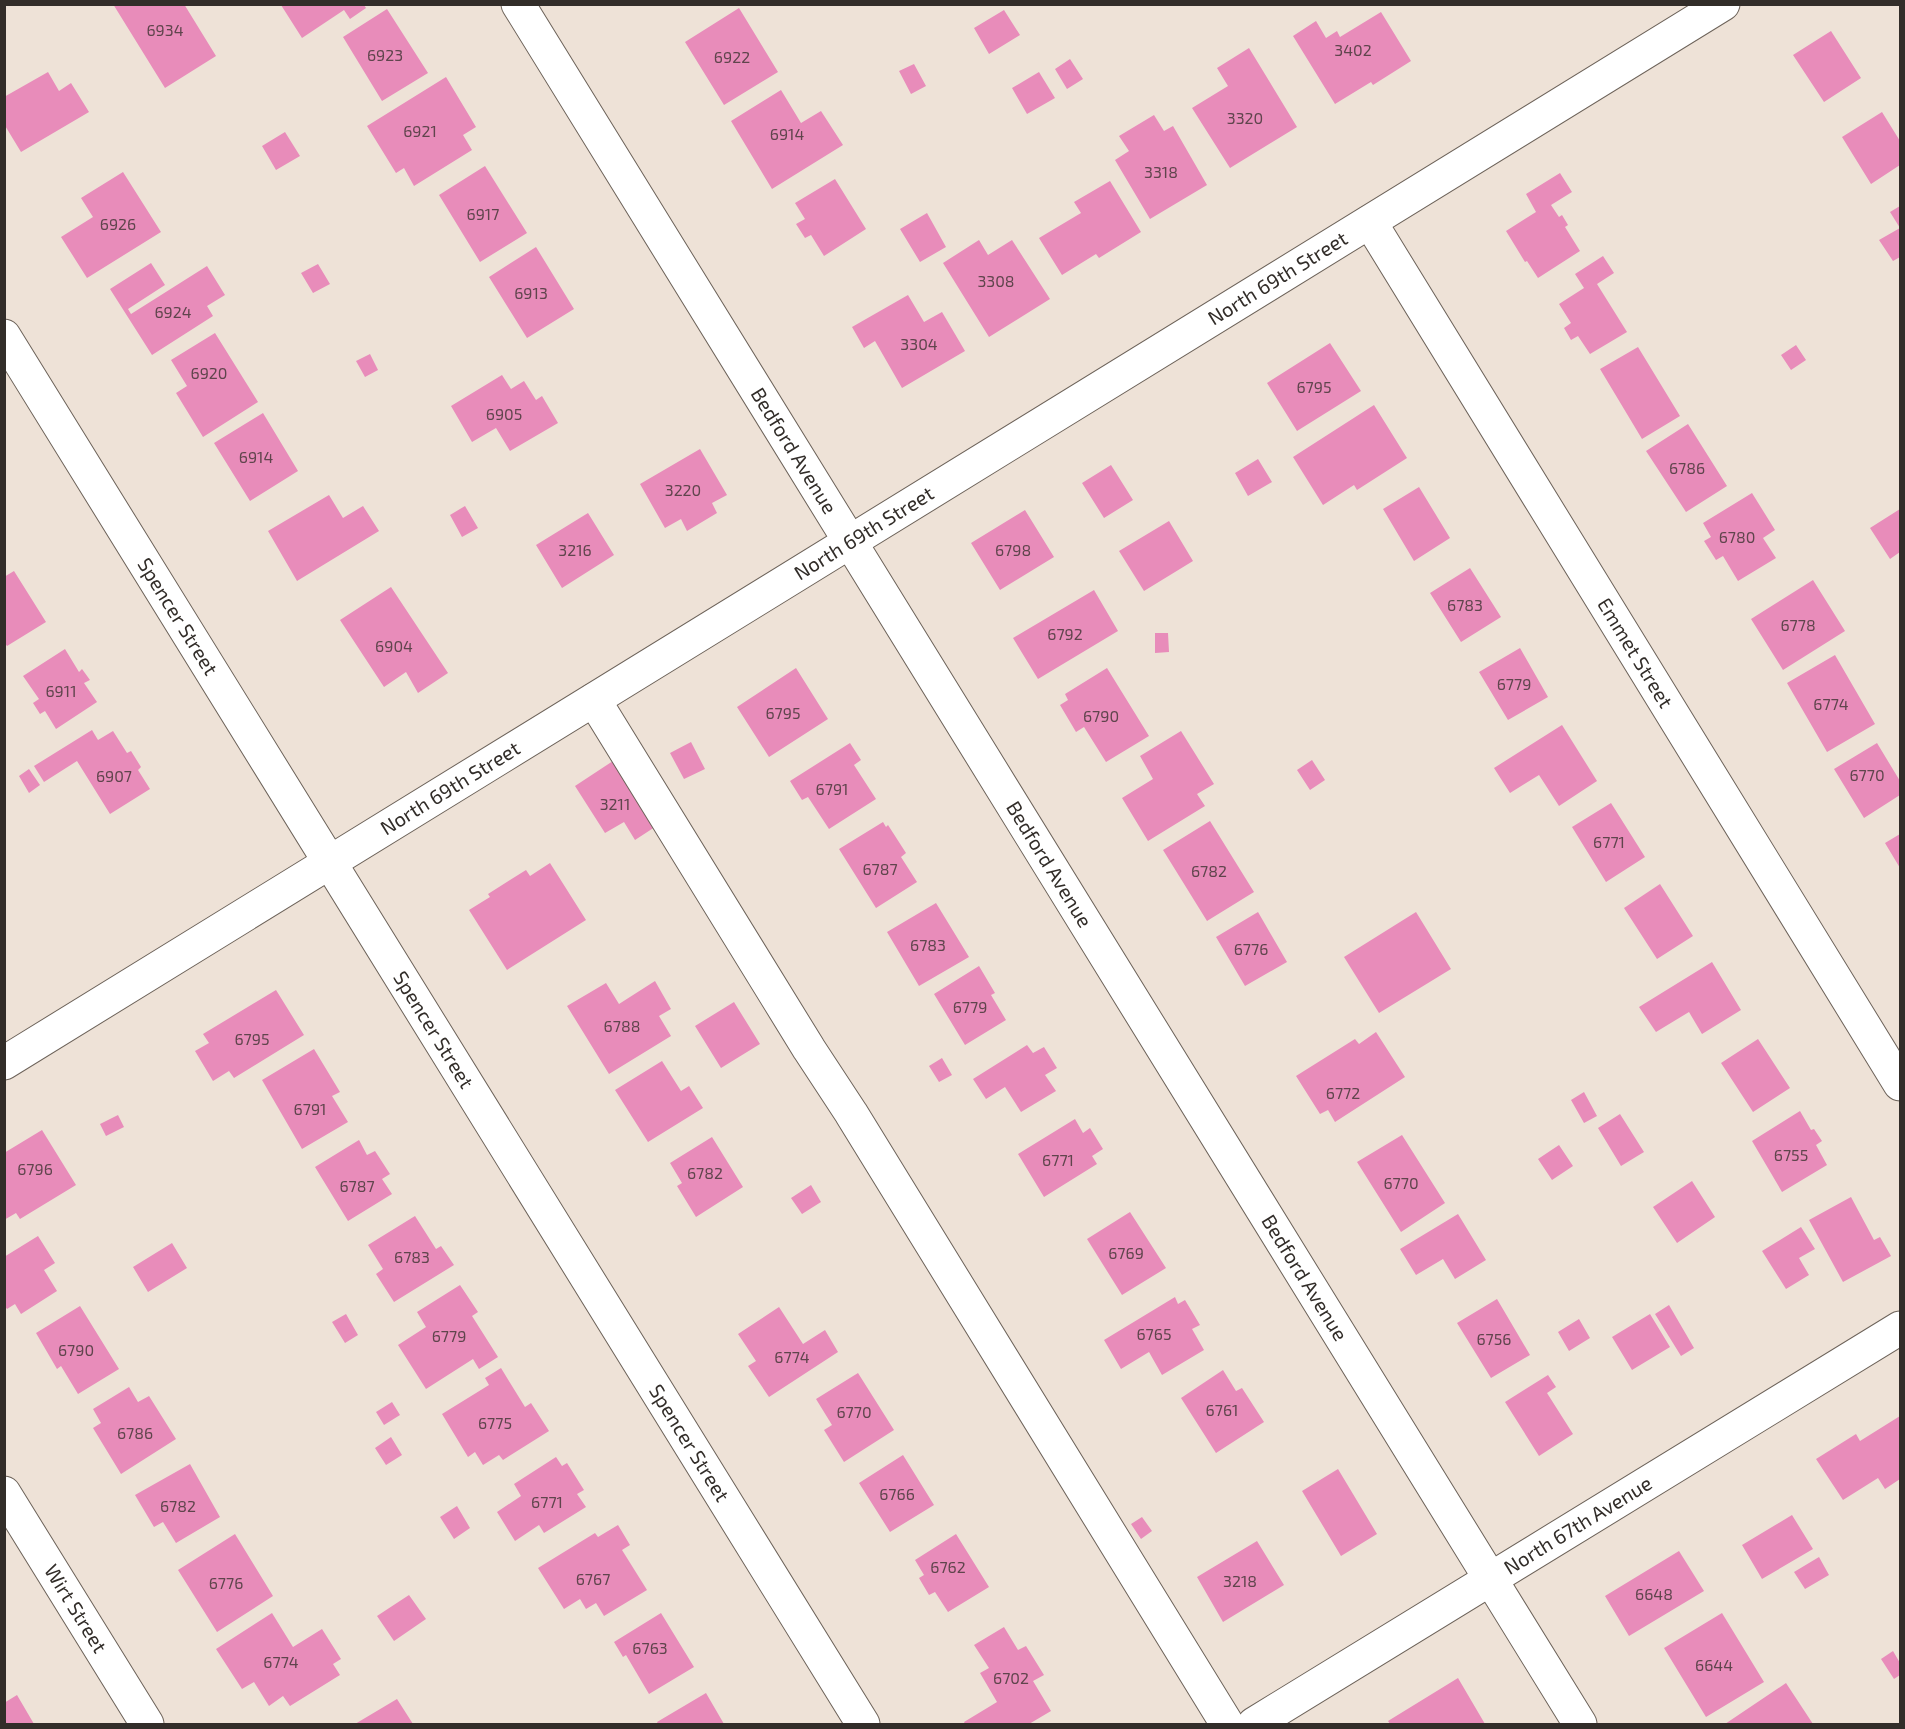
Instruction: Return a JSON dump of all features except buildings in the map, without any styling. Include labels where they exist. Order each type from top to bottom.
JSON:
[{"type":"street","name":"Bedford Avenue","points":[[518,4],[1580,1725]]},
{"type":"street","name":"North 69th Street","points":[[4,1063],[1723,4]]},
{"type":"street","name":"Emmet Street","points":[[1370,222],[1900,1084]]},
{"type":"street","name":"Spencer Street","points":[[4,336],[331,861],[863,1725]]},
{"type":"street","points":[[594,700],[1227,1725]]},
{"type":"street","name":"North 67th Avenue","points":[[1254,1725],[1900,1328]]},
{"type":"street","name":"Wirt Street","points":[[4,1493],[147,1725]]}]
